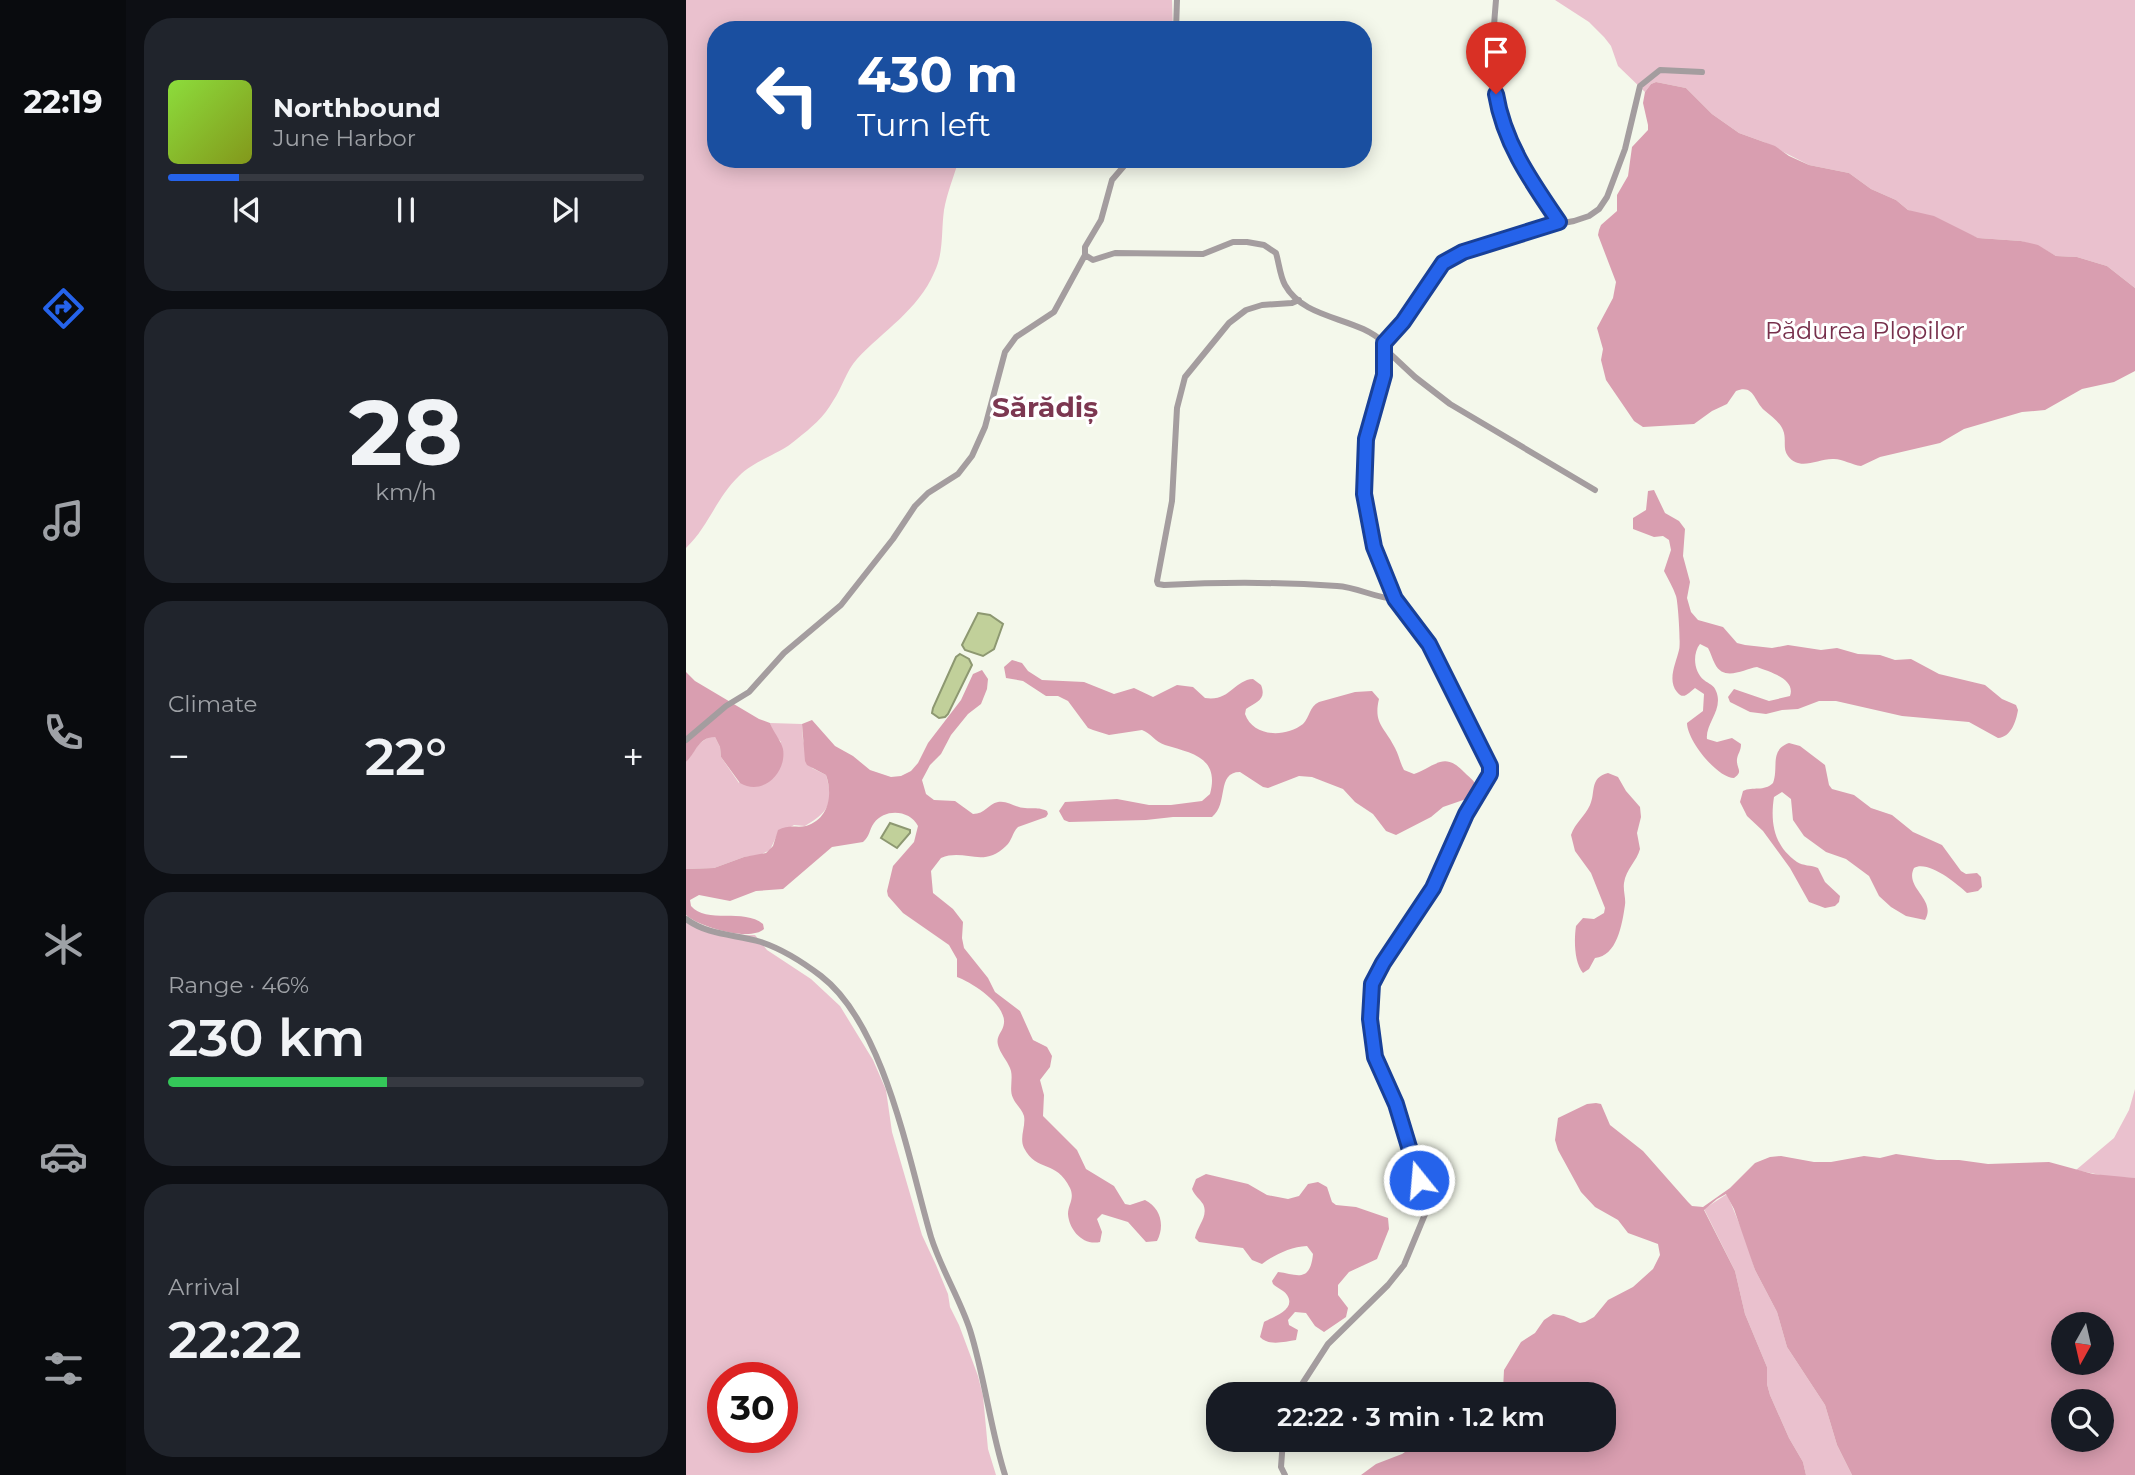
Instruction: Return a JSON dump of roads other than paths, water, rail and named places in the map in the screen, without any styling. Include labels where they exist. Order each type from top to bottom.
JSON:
[{"type":"street","points":[[1176,21],[1177,0]]},
{"type":"street","points":[[1496,0],[1492,49],[1499,111],[1506,135],[1521,164],[1559,222]]},
{"type":"street","points":[[1303,1382],[1328,1344],[1388,1285],[1404,1265],[1428,1207],[1428,1196],[1419,1180],[1396,1104],[1375,1057],[1370,1019],[1372,984],[1433,888],[1466,814],[1490,774],[1490,766],[1429,644],[1395,599],[1374,547],[1364,494],[1366,439],[1384,375],[1384,345],[1443,263],[1463,252],[1559,222],[1574,221],[1599,209],[1607,197],[1625,149],[1640,86],[1660,70],[1702,72]]},
{"type":"street","points":[[686,740],[726,706],[749,692],[784,653],[841,605],[893,539],[915,506],[928,493],[958,474],[972,456],[985,428],[1005,352],[1016,337],[1055,312],[1085,255],[1085,247],[1101,220],[1112,180],[1122,168]]},
{"type":"street","points":[[1085,255],[1093,260],[1115,253],[1203,254],[1233,242],[1264,245],[1276,253],[1286,287],[1299,300],[1316,312],[1375,333],[1415,377],[1450,404],[1595,490]]},
{"type":"street","points":[[1299,300],[1246,310],[1230,323],[1185,377],[1177,408],[1172,501],[1157,582],[1164,585],[1216,582],[1341,586],[1376,597],[1395,599]]},
{"type":"street","points":[[686,919],[697,927],[761,942],[782,952],[822,977],[851,1007],[871,1046],[893,1104],[933,1241],[970,1328],[1005,1475]]},
{"type":"street","points":[[1282,1452],[1281,1467],[1285,1475]]},
{"type":"district","name":"Sărădiș","points":[[1045,407]]},
{"type":"park label","name":"Pădurea Plopilor","points":[[1865,330]]}]
